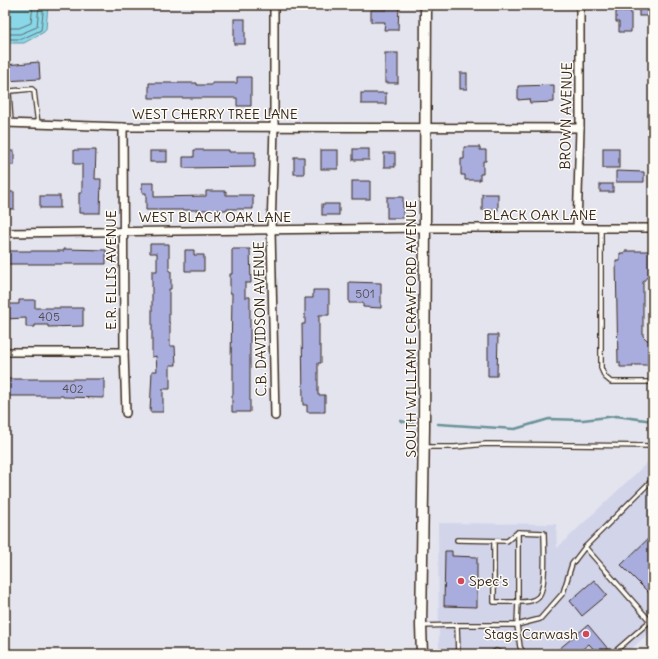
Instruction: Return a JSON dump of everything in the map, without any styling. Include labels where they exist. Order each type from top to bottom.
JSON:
[{"type":"main road","name":"SOUTH WILLIAM E CRAWFORD AVENUE","points":[[422,654],[421,626],[426,228],[426,5]]},
{"type":"street","name":"C.B. DAVIDSON AVENUE","points":[[274,5],[274,127],[271,230],[275,416]]},
{"type":"street","name":"BROWN AVENUE","points":[[577,228],[580,128],[580,5]]},
{"type":"street","name":"WEST CHERRY TREE LANE","points":[[8,123],[123,126],[580,128]]},
{"type":"street","name":"E.R. ELLIS AVENUE","points":[[123,126],[124,352],[126,413]]},
{"type":"street","name":"WEST BLACK OAK LANE","points":[[5,232],[426,228]]},
{"type":"street","name":"BLACK OAK LANE","points":[[426,228],[653,228]]},
{"type":"street","points":[[5,352],[124,352]]},
{"type":"lane","points":[[8,123],[9,93],[11,91],[32,89],[34,91],[38,124]]},
{"type":"lane","points":[[601,228],[600,368],[605,377],[611,382],[653,382]]},
{"type":"lane","points":[[424,447],[455,447],[486,444],[653,446]]},
{"type":"lane","points":[[421,626],[517,625],[540,619],[563,593],[572,564],[585,547],[653,479]]},
{"type":"lane","points":[[518,532],[517,625],[520,647],[524,654]]},
{"type":"lane","points":[[457,540],[508,541],[518,532],[544,533],[544,588],[539,597],[530,601],[494,602],[494,541]]},
{"type":"lane","points":[[585,547],[650,621]]},
{"type":"lane","points":[[612,654],[653,618]]},
{"type":"lane","points":[[456,625],[458,654]]},
{"type":"lane","points":[[491,654],[496,651],[505,654]]},
{"type":"shaded area","points":[[651,459],[653,459],[653,629],[626,654],[439,654],[438,523],[556,524],[557,548]]},
{"type":"water","points":[[5,5],[48,5],[46,29],[44,32],[24,43],[5,43]]},
{"type":"building","points":[[386,5],[399,5],[398,30],[384,30],[385,22],[371,22],[371,10],[386,10]]},
{"type":"building","points":[[639,5],[653,5],[653,16],[639,16]]},
{"type":"building","points":[[616,11],[631,11],[631,32],[619,32],[619,22],[616,22]]},
{"type":"building","points":[[234,19],[245,19],[245,44],[234,44]]},
{"type":"building","points":[[385,53],[398,53],[398,83],[385,83]]},
{"type":"building","points":[[39,62],[40,79],[5,81],[5,65]]},
{"type":"building","points":[[460,73],[467,73],[467,89],[460,89]]},
{"type":"building","points":[[237,77],[251,77],[251,106],[237,106],[237,98],[149,98],[149,83],[197,83],[197,85],[212,85],[212,83],[237,83]]},
{"type":"building","points":[[554,85],[554,102],[530,103],[529,99],[518,100],[518,86]]},
{"type":"building","points":[[361,93],[386,93],[386,104],[361,104]]},
{"type":"building","points":[[464,147],[480,147],[480,150],[486,150],[486,161],[483,161],[483,174],[480,174],[480,180],[465,180],[465,175],[461,175],[461,159],[464,159]]},
{"type":"building","points":[[603,148],[619,148],[619,168],[603,168]]},
{"type":"building","points":[[353,149],[369,149],[369,160],[353,160]]},
{"type":"building","points":[[74,150],[96,150],[95,179],[101,179],[100,213],[79,213],[79,193],[82,193],[82,164],[74,164]]},
{"type":"building","points":[[194,150],[255,152],[255,167],[183,168],[183,157],[194,157]]},
{"type":"building","points":[[321,150],[338,150],[338,169],[321,169]]},
{"type":"building","points":[[5,151],[14,151],[14,165],[5,165]]},
{"type":"building","points":[[150,151],[167,151],[167,162],[150,162]]},
{"type":"building","points":[[384,153],[395,153],[395,167],[384,167]]},
{"type":"building","points":[[294,157],[304,157],[304,174],[294,174]]},
{"type":"building","points":[[616,171],[644,172],[644,182],[616,182]]},
{"type":"building","points":[[352,181],[370,181],[370,199],[352,199]]},
{"type":"building","points":[[142,183],[154,183],[154,197],[206,196],[206,191],[226,191],[226,195],[253,195],[253,209],[146,210],[146,193],[142,193]]},
{"type":"building","points":[[600,184],[613,184],[613,192],[600,192]]},
{"type":"building","points":[[5,192],[14,192],[14,209],[5,209]]},
{"type":"building","points":[[482,194],[498,194],[498,210],[482,210]]},
{"type":"building","points":[[40,196],[60,196],[60,208],[40,208]]},
{"type":"building","points":[[387,197],[403,197],[403,218],[387,218]]},
{"type":"building","points":[[322,204],[339,204],[339,215],[322,215]]},
{"type":"building","points":[[150,244],[169,244],[169,271],[171,271],[171,289],[169,289],[170,346],[175,346],[176,365],[170,365],[170,389],[163,389],[163,412],[150,412],[152,371],[157,371],[156,356],[152,357],[152,271],[157,271],[157,253],[150,253]]},
{"type":"building","points":[[64,249],[106,250],[106,264],[5,264],[5,251],[64,251]]},
{"type":"building","points":[[232,249],[250,249],[251,283],[245,283],[245,297],[250,297],[250,412],[232,412],[232,293],[230,293],[230,274],[232,274]]},
{"type":"building","points":[[185,250],[194,250],[194,255],[204,255],[204,271],[185,271]]},
{"type":"building","points":[[625,251],[653,251],[653,277],[647,277],[643,282],[643,336],[647,340],[653,340],[653,365],[633,365],[633,367],[620,367],[620,362],[618,363],[616,261],[620,261],[620,253],[625,253]]},
{"type":"building","points":[[349,282],[381,283],[381,308],[363,307],[363,303],[349,303]]},
{"type":"building","points":[[313,290],[329,290],[329,315],[319,315],[319,346],[321,346],[321,363],[318,363],[318,395],[325,395],[325,412],[307,412],[307,405],[303,405],[302,324],[305,324],[305,298],[313,298]]},
{"type":"building","points":[[19,300],[35,300],[35,308],[83,308],[83,326],[48,327],[48,325],[35,325],[35,327],[26,327],[26,318],[5,319],[5,304],[19,304]]},
{"type":"building","points":[[488,335],[498,335],[497,376],[488,376]]},
{"type":"building","points":[[5,379],[104,379],[104,398],[5,396]]},
{"type":"building","points":[[653,534],[653,597],[621,565]]},
{"type":"building","name":"Spec's","points":[[445,551],[452,551],[452,556],[477,557],[477,607],[444,606]]},
{"type":"building","points":[[594,580],[607,595],[582,616],[570,601]]},
{"type":"building","name":"Stags Carwash","points":[[588,625],[609,650],[604,654],[598,654],[589,644],[576,654],[553,654]]},
{"type":"waterway","points":[[438,424],[515,429],[549,419],[583,420],[616,416],[653,421]]},
{"type":"waterway","points":[[401,421],[413,424]]},
{"type":"place","name":"Spec's","points":[[461,581]]},
{"type":"place","name":"Stags Carwash","points":[[586,634]]}]
